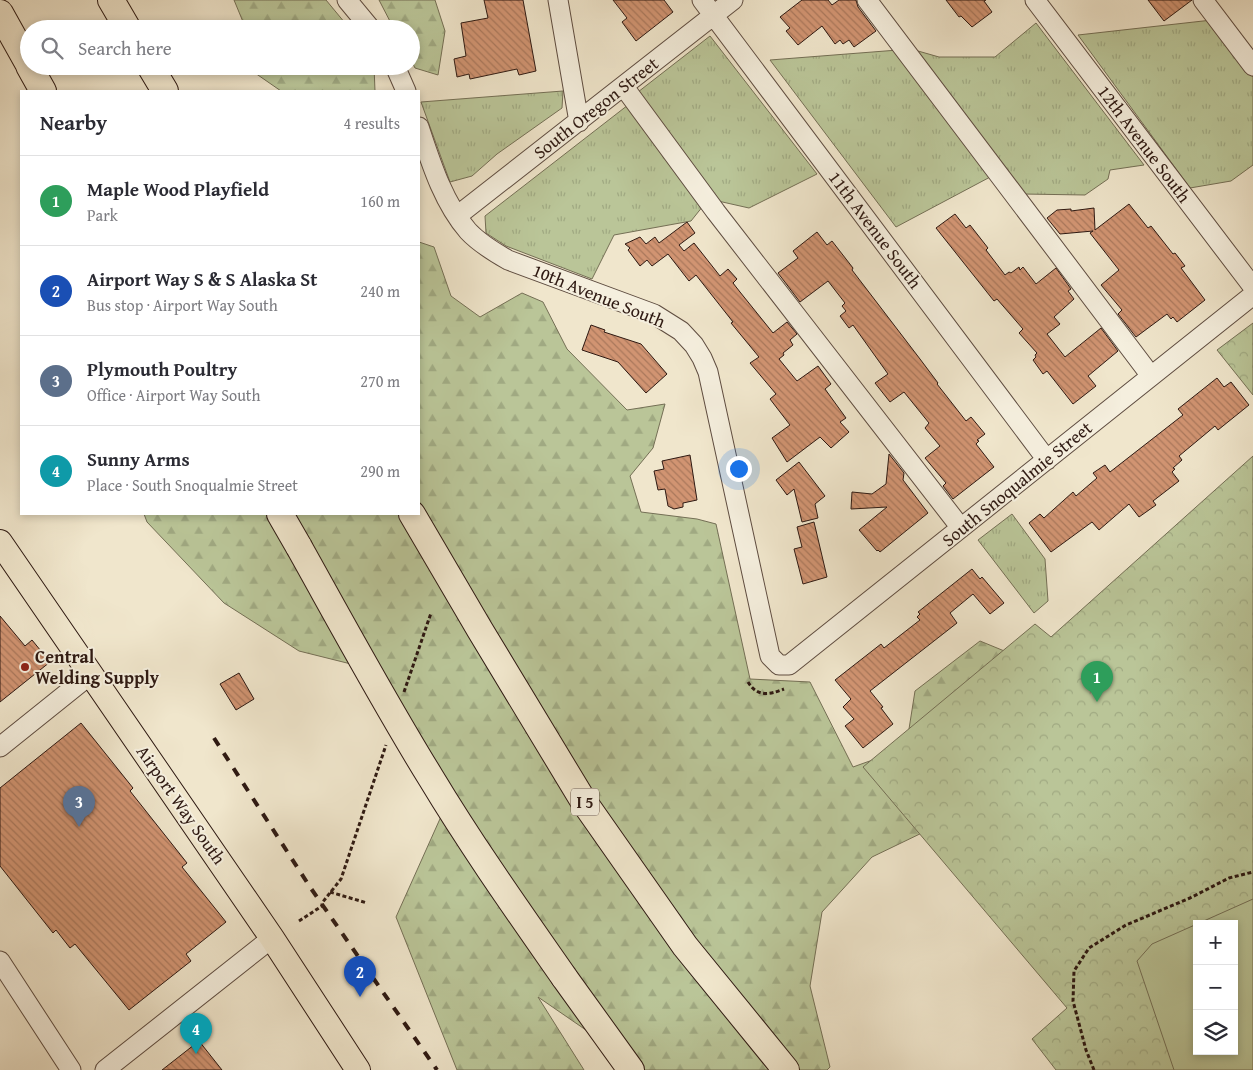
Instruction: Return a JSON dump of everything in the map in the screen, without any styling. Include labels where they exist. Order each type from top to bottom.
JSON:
[{"type":"highway","points":[[111,0],[123,20]]},
{"type":"highway","points":[[0,13],[20,50]]},
{"type":"highway","points":[[34,75],[42,90]]},
{"type":"highway","points":[[155,75],[164,90]]},
{"type":"highway","points":[[281,515],[431,778],[504,892],[631,1070]]},
{"type":"highway","name":"I 5","points":[[413,515],[584,802],[685,946],[786,1070]]},
{"type":"main road","name":"Airport Way South","points":[[0,542],[272,938],[358,1070]]},
{"type":"street","points":[[347,0],[364,20]]},
{"type":"street","points":[[558,0],[579,122]]},
{"type":"street","name":"11th Avenue South","points":[[702,0],[1047,460]]},
{"type":"street","name":"South Oregon Street","points":[[457,216],[733,0]]},
{"type":"street","points":[[867,0],[1151,376]]},
{"type":"street","name":"12th Avenue South","points":[[1035,0],[1253,287]]},
{"type":"street","points":[[1204,0],[1253,66]]},
{"type":"street","points":[[399,75],[406,90]]},
{"type":"street","points":[[624,87],[716,212],[961,528]]},
{"type":"street","name":"10th Avenue South","points":[[420,130],[444,194],[468,231],[489,249],[508,260],[654,314],[681,331],[694,345],[708,372],[770,656],[779,664]]},
{"type":"street","name":"South Snoqualmie Street","points":[[779,664],[789,665],[1253,296]]},
{"type":"street","points":[[0,747],[90,674]]},
{"type":"street","points":[[105,1070],[272,938]]},
{"type":"street","points":[[0,961],[71,1070]]},
{"type":"path","points":[[748,682],[751,688],[758,693],[772,694],[784,689]]},
{"type":"path","points":[[1094,1070],[1086,1050],[1072,1001],[1074,971],[1089,948],[1126,924],[1190,898],[1229,878],[1253,872]]},
{"type":"path","points":[[299,921],[322,906],[322,903],[341,879]]},
{"type":"path","points":[[330,892],[367,902]]},
{"type":"green space","points":[[234,0],[326,0],[343,20],[242,20]]},
{"type":"green space","points":[[379,0],[435,0],[445,31],[438,75],[420,70],[420,20],[389,20]]},
{"type":"green space","points":[[1212,20],[1253,77],[1253,165],[1231,181],[1190,188],[1078,35]]},
{"type":"green space","points":[[1036,23],[1144,165],[1110,170],[1108,179],[1085,195],[1023,194],[911,49],[939,57],[995,57]]},
{"type":"green space","points":[[710,36],[817,174],[749,208],[718,201],[638,92]]},
{"type":"green space","points":[[898,50],[992,176],[896,227],[770,60]]},
{"type":"green space","points":[[258,75],[374,75],[375,90],[280,90]]},
{"type":"green space","points":[[563,91],[562,108],[497,154],[472,176],[450,182],[421,102]]},
{"type":"green space","points":[[628,105],[703,206],[691,221],[614,235],[592,279],[506,246],[486,233],[485,216]]},
{"type":"green space","points":[[420,242],[434,247],[451,296],[480,317],[522,293],[543,302],[567,349],[627,410],[665,404],[653,448],[630,476],[641,512],[697,519],[716,524],[750,679],[810,682],[853,767],[906,748],[915,691],[980,641],[1031,662],[955,817],[872,857],[822,912],[810,986],[830,1067],[827,1070],[644,1070],[538,997],[584,1070],[457,1070],[396,917],[452,792],[379,671],[299,651],[224,603],[147,522],[144,515],[420,515]]},
{"type":"green space","points":[[1253,323],[1253,395],[1217,350]]},
{"type":"green space","points":[[1253,456],[1253,1070],[1056,1070],[1032,1039],[1067,1008],[863,767],[1035,624],[1051,637]]},
{"type":"green space","points":[[1012,514],[1045,559],[1048,601],[1034,613],[978,540]]},
{"type":"green space","points":[[1253,899],[1253,1070],[1174,1070],[1137,961],[1152,944],[1193,926],[1193,1055],[1238,1055],[1238,920],[1206,920]]},
{"type":"building","points":[[484,0],[523,0],[536,71],[519,75],[517,69],[470,79],[469,74],[457,77],[454,59],[466,56],[461,23],[488,18]]},
{"type":"building","points":[[613,0],[664,0],[673,12],[636,41],[622,22],[627,18]]},
{"type":"building","points":[[802,0],[828,0],[832,5],[839,0],[856,0],[858,7],[876,31],[854,47],[849,40],[843,44],[840,40],[835,44],[822,26],[798,45],[786,31],[790,28],[780,17]]},
{"type":"building","points":[[946,0],[986,0],[984,1],[992,12],[972,27],[961,16],[959,17]]},
{"type":"building","points":[[1148,0],[1192,0],[1164,21]]},
{"type":"building","points":[[1129,204],[1148,228],[1151,226],[1173,254],[1175,253],[1185,266],[1181,268],[1205,300],[1177,322],[1167,314],[1136,337],[1118,314],[1122,310],[1101,285],[1119,270],[1090,233],[1093,231],[1060,234],[1047,218],[1057,210],[1071,209],[1071,211],[1094,208],[1095,230]]},
{"type":"building","points":[[955,214],[966,228],[970,225],[988,248],[986,250],[1005,275],[1019,267],[1020,270],[1023,267],[1036,284],[1056,268],[1071,289],[1068,291],[1074,299],[1054,317],[1060,324],[1047,334],[1065,357],[1101,328],[1118,351],[1088,376],[1096,386],[1073,404],[1047,371],[1043,374],[1033,360],[1037,353],[1019,333],[1023,329],[997,299],[994,301],[936,228]]},
{"type":"building","points":[[687,222],[695,233],[679,245],[684,251],[694,243],[720,276],[728,269],[737,279],[733,283],[773,333],[787,322],[797,334],[790,340],[793,345],[779,359],[797,381],[818,366],[831,384],[825,389],[846,418],[840,422],[849,432],[831,448],[820,437],[787,462],[772,438],[790,425],[770,399],[776,394],[750,363],[759,357],[731,323],[733,322],[696,275],[689,281],[668,254],[652,266],[647,260],[640,266],[628,250],[630,248],[625,244],[640,237],[646,244],[655,237],[659,243]]},
{"type":"building","points":[[817,232],[827,245],[832,241],[966,421],[971,417],[985,434],[977,440],[979,441],[976,444],[994,467],[953,499],[943,486],[946,483],[925,458],[940,446],[925,428],[929,423],[904,392],[890,402],[875,383],[888,374],[853,325],[849,328],[840,316],[846,311],[842,306],[845,303],[828,281],[800,302],[778,273],[798,258],[793,251]]},
{"type":"building","points":[[591,325],[605,330],[604,332],[641,344],[667,374],[646,393],[618,362],[582,350]]},
{"type":"building","points":[[1217,378],[1224,387],[1231,382],[1249,405],[1218,430],[1215,426],[1179,456],[1182,460],[1173,468],[1175,469],[1172,472],[1179,481],[1153,501],[1156,505],[1139,517],[1129,504],[1099,530],[1092,522],[1051,552],[1029,523],[1040,514],[1044,518],[1073,492],[1076,496],[1097,478],[1093,473],[1105,465],[1110,472],[1183,415],[1178,409]]},
{"type":"building","points":[[889,454],[904,473],[903,480],[928,513],[880,552],[859,530],[887,507],[851,509],[852,492],[872,494],[886,484]]},
{"type":"building","points":[[690,455],[697,500],[683,503],[683,507],[674,509],[668,506],[665,489],[658,490],[654,471],[664,469],[662,461]]},
{"type":"building","points":[[799,462],[825,496],[815,504],[818,518],[802,522],[794,489],[787,495],[776,480]]},
{"type":"building","points":[[814,522],[827,577],[803,584],[794,549],[802,547],[797,527]]},
{"type":"building","points":[[972,569],[980,579],[982,577],[1004,603],[990,614],[973,594],[950,613],[957,623],[870,691],[883,707],[881,708],[893,724],[863,748],[845,726],[854,719],[843,707],[851,699],[835,680],[881,644],[884,648],[920,620],[917,617],[920,614],[918,612]]},
{"type":"building","points":[[0,616],[25,646],[32,640],[50,662],[0,702]]},
{"type":"building","points":[[239,673],[254,699],[236,710],[220,684]]},
{"type":"building","points":[[81,723],[133,788],[130,791],[187,863],[182,867],[226,922],[186,954],[191,961],[129,1010],[75,944],[70,948],[56,930],[53,933],[0,866],[0,788]]},
{"type":"building","points":[[199,1041],[222,1070],[162,1070]]},
{"type":"railway","points":[[214,738],[310,887],[437,1070]]},
{"type":"place","name":"Central Welding Supply","points":[[25,667]]},
{"type":"place","name":"Maple Wood Playfield","points":[[1097,702]]},
{"type":"place","name":"Plymouth Poultry","points":[[79,827]]},
{"type":"place","name":"Airport Way S & S Alaska St","points":[[360,997]]},
{"type":"place","name":"Sunny Arms","points":[[196,1054]]}]
